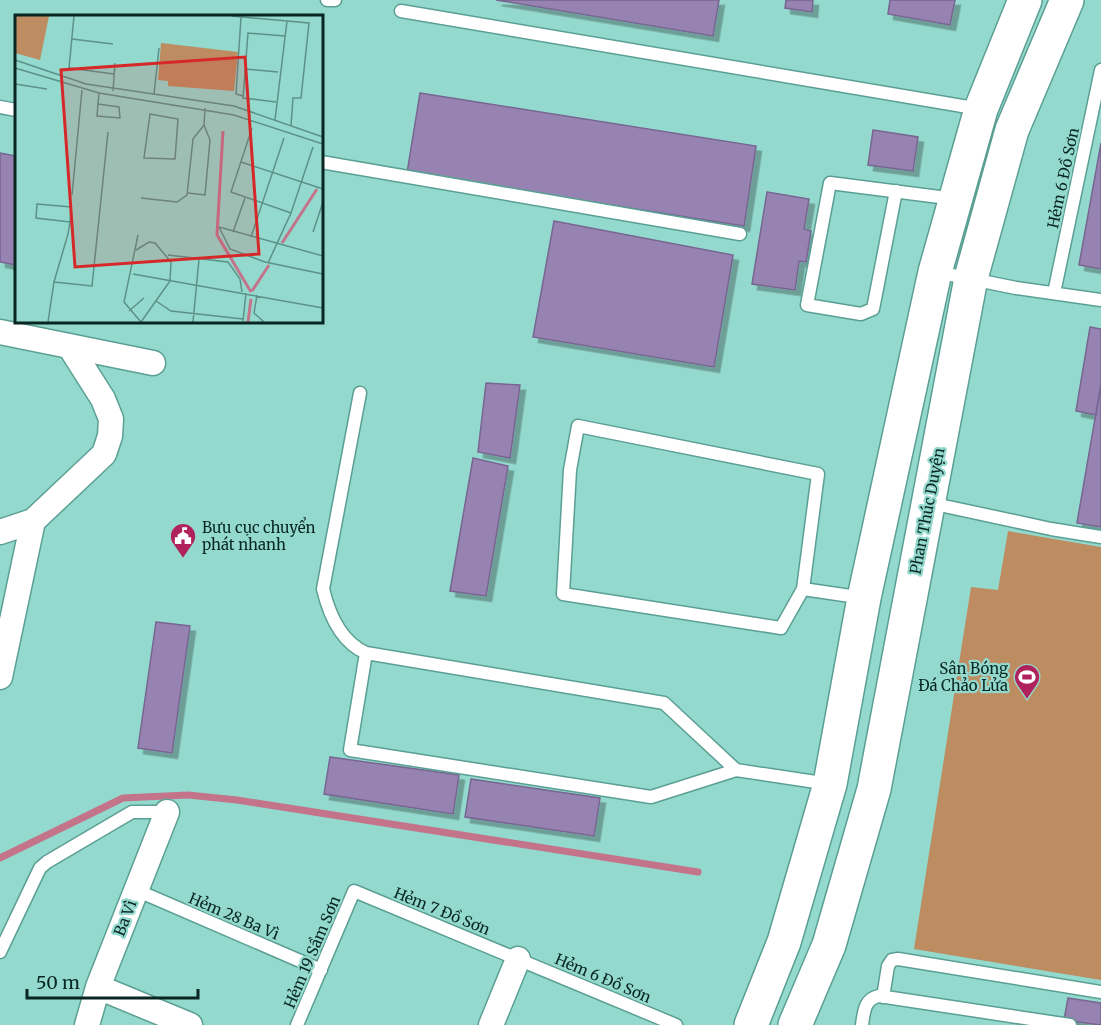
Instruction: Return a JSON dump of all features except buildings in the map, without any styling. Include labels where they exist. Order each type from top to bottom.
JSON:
[{"type":"main road","points":[[751,1025],[784,942],[830,784],[864,598],[935,272],[981,109],[1025,0]]},
{"type":"main road","name":"Phan Thúc Duyện","points":[[795,1025],[829,945],[874,789],[971,278],[1012,130],[1067,0]]},
{"type":"street","points":[[0,332],[153,363]]},
{"type":"street","points":[[0,532],[33,521],[104,454],[110,436],[111,419],[103,399],[70,347]]},
{"type":"street","points":[[0,676],[33,521]]},
{"type":"street","name":"Ba Vì","points":[[87,1025],[98,987],[167,812]]},
{"type":"street","points":[[491,1025],[519,959]]},
{"type":"street","points":[[98,987],[190,1025]]},
{"type":"lane","points":[[327,0],[335,0]]},
{"type":"lane","points":[[401,11],[981,109]]},
{"type":"lane","name":"Hẻm 6 Đồ Sơn","points":[[1054,293],[1101,70]]},
{"type":"lane","points":[[0,107],[15,110]]},
{"type":"lane","points":[[322,162],[740,234]]},
{"type":"lane","points":[[896,191],[873,309],[861,314],[807,305],[830,183],[896,191],[955,200]]},
{"type":"lane","points":[[935,272],[1101,300]]},
{"type":"lane","points":[[360,393],[323,589],[327,605],[344,636],[355,648],[366,653],[664,703],[736,770]]},
{"type":"lane","points":[[578,426],[818,474],[803,589],[781,628],[563,594],[570,470],[578,426]]},
{"type":"lane","points":[[929,503],[1051,529],[1101,537]]},
{"type":"lane","points":[[803,589],[864,598]]},
{"type":"lane","points":[[366,653],[350,750],[651,797],[736,770],[830,784]]},
{"type":"lane","points":[[0,952],[40,868],[47,862],[132,812],[167,812]]},
{"type":"lane","name":"Hẻm 28 Ba Vì","points":[[136,890],[321,970]]},
{"type":"lane","name":"Hẻm 19 Sầm Sơn","points":[[297,1025],[354,891]]},
{"type":"lane","name":"Hẻm 7 Đồ Sơn","points":[[354,891],[519,959]]},
{"type":"lane","name":"Hẻm 6 Đồ Sơn","points":[[519,959],[676,1025]]},
{"type":"lane","points":[[883,997],[888,966],[892,960],[898,959],[1101,992]]},
{"type":"lane","points":[[862,1025],[865,1009],[874,997],[1030,1022],[1070,1025]]},
{"type":"shaded area","name":"Sân Bóng Đá Chảo Lửa","points":[[1008,531],[1101,547],[1101,980],[914,949],[971,587],[998,590]]},
{"type":"waterway","points":[[0,858],[123,798],[188,795],[237,800],[698,872]]},
{"type":"place","name":"Bưu cục chuyển phát nhanh","points":[[183,559]]},
{"type":"place","name":"Sân Bóng Đá Chảo Lửa","points":[[1027,700]]}]
